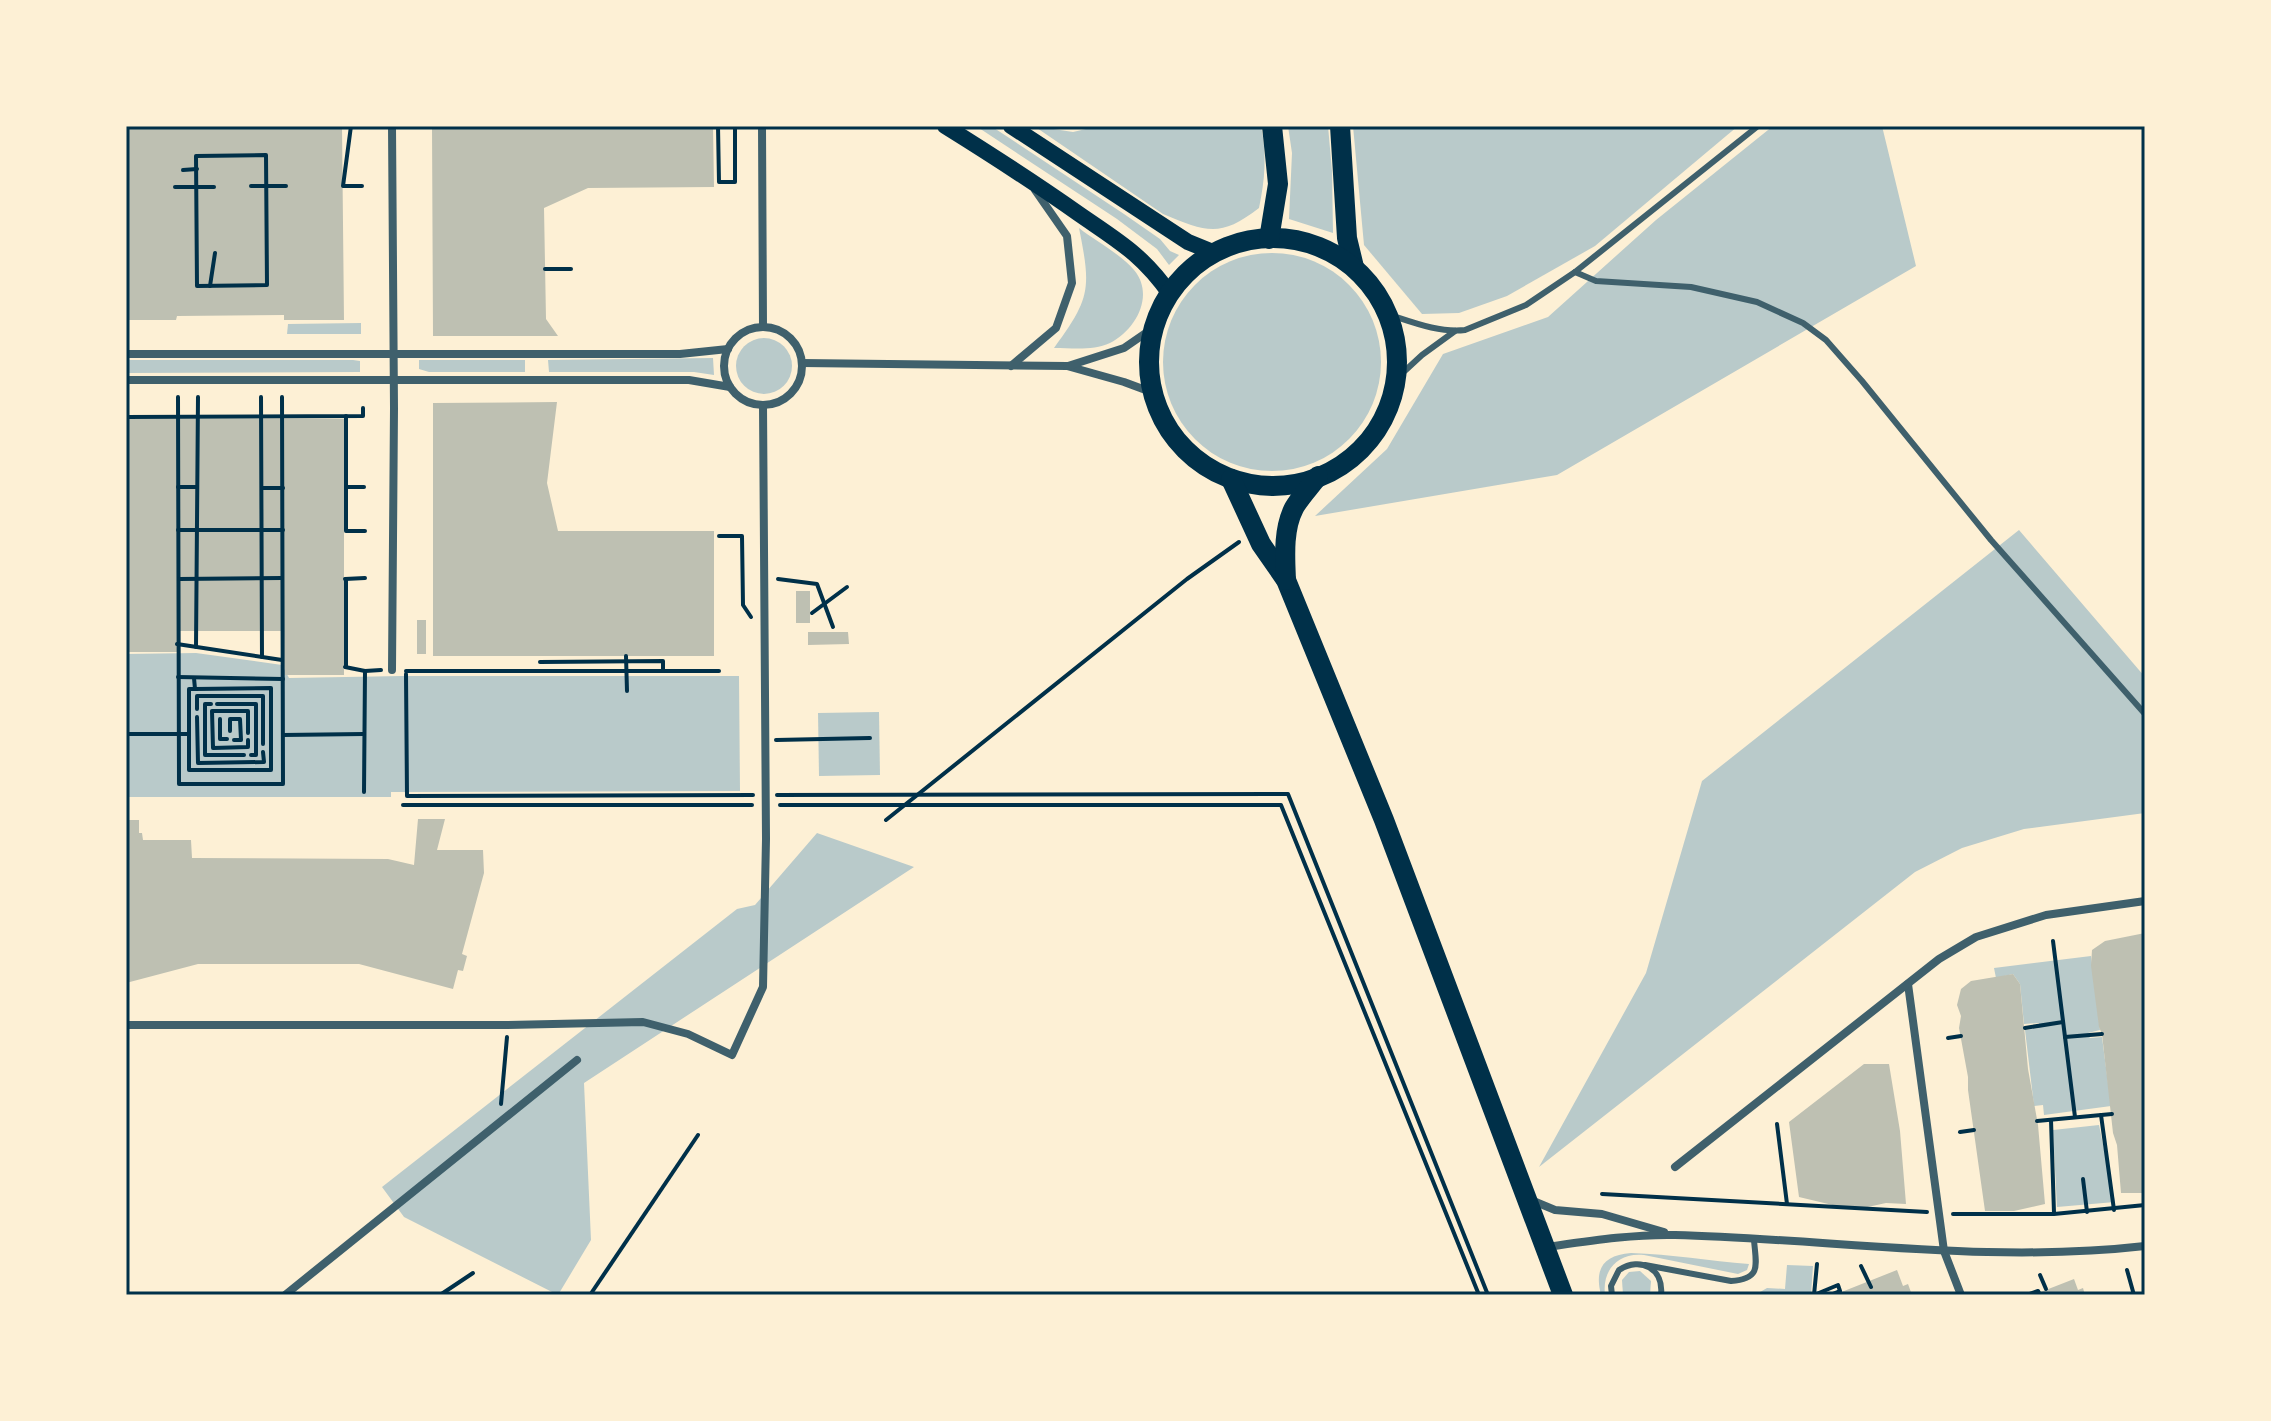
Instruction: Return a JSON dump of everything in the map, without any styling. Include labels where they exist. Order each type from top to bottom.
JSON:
[{"type":"main road","points":[[945,126],[1024,175],[1132,249],[1157,274],[1170,294]]},
{"type":"main road","points":[[1011,126],[1188,242],[1215,253]]},
{"type":"main road","points":[[1269,239],[1278,184],[1272,126]]},
{"type":"main road","points":[[1340,126],[1347,238],[1354,267]]},
{"type":"main road","points":[[1269,239],[1308,243],[1354,267],[1370,285],[1387,314],[1396,346],[1396,379],[1390,404],[1371,437],[1344,462],[1318,476],[1274,484],[1231,479],[1207,468],[1182,448],[1163,421],[1151,392],[1149,359],[1153,328],[1170,294],[1191,271],[1215,253],[1241,242],[1269,239]]},
{"type":"main road","points":[[1286,580],[1288,528],[1294,508],[1318,476]]},
{"type":"main road","points":[[1231,479],[1254,531],[1286,580],[1384,820],[1563,1295]]},
{"type":"street","points":[[392,126],[392,670]]},
{"type":"street","points":[[762,126],[763,327]]},
{"type":"street","points":[[1010,366],[1056,328],[1072,283],[1067,236],[1024,175]]},
{"type":"street","points":[[763,327],[785,334],[794,342],[802,363],[796,388],[787,397],[763,405],[739,396],[730,387],[725,375],[728,349],[742,333],[763,327]]},
{"type":"street","points":[[1067,366],[1124,348],[1153,328]]},
{"type":"street","points":[[126,354],[688,354],[728,349]]},
{"type":"street","points":[[802,363],[1067,366],[1151,392]]},
{"type":"street","points":[[126,380],[689,380],[730,387]]},
{"type":"street","points":[[126,1025],[643,1022],[688,1034],[732,1055],[763,987],[763,405]]},
{"type":"street","points":[[1675,1167],[1939,959],[1976,937],[2046,915],[2145,901]]},
{"type":"street","points":[[1908,984],[1944,1251],[1961,1295]]},
{"type":"street","points":[[285,1295],[577,1060]]},
{"type":"street","points":[[1525,1198],[1555,1210],[1602,1214],[1673,1235]]},
{"type":"street","points":[[1545,1248],[1602,1239],[1673,1235],[1944,1251],[2057,1253],[2145,1246]]},
{"type":"lane","points":[[1387,314],[1419,325],[1455,331],[1465,330],[1526,305],[1575,272],[1758,126]]},
{"type":"lane","points":[[1575,272],[1596,281],[1691,287],[1757,302],[1803,323],[1826,340],[1991,540],[2145,714]]},
{"type":"lane","points":[[1396,379],[1455,331]]},
{"type":"lane","points":[[1612,1295],[1611,1286],[1619,1270],[1627,1265],[1645,1265],[1731,1281],[1743,1280],[1752,1276],[1756,1269],[1754,1240]]},
{"type":"lane","points":[[1645,1265],[1658,1275],[1661,1295]]},
{"type":"path","points":[[351,126],[343,186],[362,186]]},
{"type":"path","points":[[718,126],[719,182],[735,182],[735,126]]},
{"type":"path","points":[[266,155],[267,285],[197,286],[197,169],[196,156],[266,155]]},
{"type":"path","points":[[183,170],[197,169]]},
{"type":"path","points":[[266,169],[273,169]]},
{"type":"path","points":[[251,186],[286,186]]},
{"type":"path","points":[[175,187],[214,187]]},
{"type":"path","points":[[210,286],[215,253]]},
{"type":"path","points":[[545,269],[571,269]]},
{"type":"path","points":[[178,397],[179,784],[283,784],[282,397]]},
{"type":"path","points":[[196,647],[198,397]]},
{"type":"path","points":[[261,397],[262,657]]},
{"type":"path","points":[[126,417],[363,416],[363,408]]},
{"type":"path","points":[[346,416],[346,531],[365,531]]},
{"type":"path","points":[[178,487],[197,487]]},
{"type":"path","points":[[345,487],[364,487]]},
{"type":"path","points":[[262,488],[283,488]]},
{"type":"path","points":[[178,530],[283,530]]},
{"type":"path","points":[[886,820],[1187,579],[1254,531]]},
{"type":"path","points":[[719,536],[742,536],[743,605],[764,639]]},
{"type":"path","points":[[177,579],[284,578]]},
{"type":"path","points":[[365,578],[345,579],[345,667],[365,671],[719,671]]},
{"type":"path","points":[[792,580],[817,584],[833,627]]},
{"type":"path","points":[[812,613],[847,587]]},
{"type":"path","points":[[177,644],[284,660]]},
{"type":"path","points":[[627,659],[627,691]]},
{"type":"path","points":[[540,662],[663,661],[663,671]]},
{"type":"path","points":[[364,792],[365,671]]},
{"type":"path","points":[[406,671],[407,796],[765,800],[903,805],[1281,805],[1479,1295]]},
{"type":"path","points":[[178,677],[283,679]]},
{"type":"path","points":[[194,678],[195,689]]},
{"type":"path","points":[[227,688],[227,696]]},
{"type":"path","points":[[227,688],[271,688],[271,770],[189,770],[189,689],[227,688]]},
{"type":"path","points":[[197,709],[197,696],[263,696],[263,744]]},
{"type":"path","points":[[211,704],[205,704],[205,755],[241,755],[238,747]]},
{"type":"path","points":[[223,711],[220,704],[256,704],[256,755],[251,755]]},
{"type":"path","points":[[212,711],[248,711],[248,747],[213,748],[213,729],[212,711]]},
{"type":"path","points":[[197,717],[198,763],[264,762],[263,752]]},
{"type":"path","points":[[220,719],[220,739],[227,739]]},
{"type":"path","points":[[230,731],[230,719],[240,719],[241,740],[234,740]]},
{"type":"path","points":[[256,724],[263,724]]},
{"type":"path","points":[[213,729],[220,729]]},
{"type":"path","points":[[240,729],[248,734]]},
{"type":"path","points":[[197,730],[205,730]]},
{"type":"path","points":[[271,730],[364,734]]},
{"type":"path","points":[[126,734],[189,734]]},
{"type":"path","points":[[765,741],[870,738]]},
{"type":"path","points":[[232,762],[232,770]]},
{"type":"path","points":[[403,805],[916,795],[1288,794],[1488,1295]]},
{"type":"path","points":[[2053,941],[2075,1117]]},
{"type":"path","points":[[2025,1028],[2063,1022]]},
{"type":"path","points":[[500,1123],[508,1025]]},
{"type":"path","points":[[2065,1037],[2102,1034]]},
{"type":"path","points":[[1948,1038],[1961,1036]]},
{"type":"path","points":[[2037,1121],[2112,1114]]},
{"type":"path","points":[[2101,1115],[2114,1210]]},
{"type":"path","points":[[2051,1120],[2054,1214]]},
{"type":"path","points":[[1777,1124],[1787,1204]]},
{"type":"path","points":[[1960,1132],[1974,1130]]},
{"type":"path","points":[[590,1295],[698,1135]]},
{"type":"path","points":[[2083,1179],[2087,1212]]},
{"type":"path","points":[[1602,1194],[1932,1213]]},
{"type":"path","points":[[1947,1214],[2054,1214],[2145,1205]]},
{"type":"path","points":[[1817,1264],[1814,1295],[1838,1285],[1840,1291],[1830,1295]]},
{"type":"path","points":[[1861,1266],[1871,1287]]},
{"type":"path","points":[[2127,1270],[2134,1295]]},
{"type":"path","points":[[440,1295],[473,1273]]},
{"type":"path","points":[[2040,1275],[2046,1289]]},
{"type":"path","points":[[2027,1295],[2038,1291],[2040,1295]]},
{"type":"shaded area","points":[[976,126],[991,126],[1124,214],[1179,255],[1169,265],[1157,249],[1117,219]]},
{"type":"shaded area","points":[[1034,126],[1073,132],[1099,126],[1261,126],[1264,167],[1259,208],[1223,228],[1191,225],[1163,214]]},
{"type":"shaded area","points":[[1288,126],[1328,126],[1333,233],[1289,219],[1292,153]]},
{"type":"shaded area","points":[[1353,126],[1738,126],[1595,246],[1507,296],[1459,313],[1422,314],[1364,245]]},
{"type":"shaded area","points":[[1773,126],[1882,126],[1916,266],[1557,475],[1315,516],[1387,449],[1443,354],[1548,317],[1656,220]]},
{"type":"shaded area","points":[[1079,228],[1134,270],[1143,290],[1140,311],[1128,330],[1110,343],[1090,348],[1054,348],[1075,317],[1085,292],[1085,265]]},
{"type":"shaded area","points":[[1272,253],[1314,261],[1349,285],[1373,320],[1381,362],[1373,404],[1349,439],[1314,463],[1272,471],[1230,463],[1195,439],[1171,404],[1163,362],[1171,320],[1195,285],[1230,261]]},
{"type":"shaded area","points":[[361,323],[361,334],[287,334],[288,324]]},
{"type":"shaded area","points":[[764,338],[784,346],[792,366],[784,386],[764,394],[744,386],[736,366],[744,346]]},
{"type":"shaded area","points":[[713,358],[714,375],[694,372],[549,372],[548,360]]},
{"type":"shaded area","points":[[126,360],[353,360],[360,361],[360,372],[126,373]]},
{"type":"shaded area","points":[[419,360],[525,360],[525,372],[429,372],[419,369]]},
{"type":"shaded area","points":[[2019,530],[2145,677],[2145,813],[2024,829],[1962,848],[1915,872],[1539,1167],[1646,973],[1702,781]]},
{"type":"shaded area","points":[[196,653],[282,665],[289,678],[739,676],[740,791],[391,792],[391,797],[126,797],[126,654]]},
{"type":"shaded area","points":[[879,712],[880,775],[819,776],[818,713]]},
{"type":"shaded area","points":[[817,833],[914,867],[584,1083],[591,1240],[558,1295],[404,1217],[382,1187],[737,909],[755,905]]},
{"type":"shaded area","points":[[2091,956],[2100,1030],[2088,1033],[2090,1038],[2102,1037],[2111,1106],[2044,1115],[2043,1105],[2034,1106],[2025,1030],[2039,1028],[2039,1023],[2024,1024],[2020,984],[2013,974],[1996,978],[1994,968]]},
{"type":"shaded area","points":[[2099,1125],[2115,1202],[2057,1207],[2053,1130]]},
{"type":"shaded area","points":[[1631,1253],[1749,1264],[1747,1270],[1738,1274],[1644,1255],[1627,1256],[1609,1271],[1605,1295],[1601,1295],[1599,1277],[1603,1265],[1614,1257]]},
{"type":"shaded area","points":[[1787,1265],[1813,1266],[1811,1295],[1755,1295],[1767,1288],[1785,1289]]},
{"type":"shaded area","points":[[1640,1271],[1651,1281],[1650,1295],[1623,1295],[1622,1280],[1629,1272]]},
{"type":"building","points":[[126,126],[342,126],[344,320],[284,320],[284,315],[126,320]]},
{"type":"building","points":[[432,126],[713,126],[714,187],[588,188],[544,208],[546,319],[558,336],[433,336]]},
{"type":"building","points":[[557,402],[547,483],[558,531],[714,531],[714,656],[433,656],[433,403]]},
{"type":"building","points":[[126,419],[344,419],[344,675],[285,675],[284,631],[177,631],[177,652],[126,652]]},
{"type":"building","points":[[796,591],[810,591],[810,623],[796,623]]},
{"type":"building","points":[[417,620],[426,620],[426,654],[417,654]]},
{"type":"building","points":[[808,632],[848,632],[849,644],[808,645]]},
{"type":"building","points":[[418,819],[445,819],[437,850],[483,850],[484,873],[462,954],[467,956],[463,971],[458,970],[453,989],[359,964],[198,964],[126,983],[126,820],[139,820],[139,833],[142,833],[143,840],[191,840],[192,858],[388,859],[414,865]]},
{"type":"building","points":[[2145,933],[2145,1193],[2121,1193],[2091,966],[2092,950],[2105,941]]},
{"type":"building","points":[[2013,974],[2020,984],[2045,1204],[2014,1211],[1985,1211],[1959,1028],[1961,1016],[1957,1005],[1961,989],[1971,981]]},
{"type":"building","points":[[1864,1064],[1889,1064],[1900,1131],[1906,1204],[1841,1207],[1799,1197],[1789,1122]]},
{"type":"building","points":[[1897,1270],[1903,1286],[1908,1284],[1912,1295],[1834,1295]]},
{"type":"building","points":[[2074,1279],[2078,1290],[2083,1288],[2085,1295],[2033,1295]]}]
